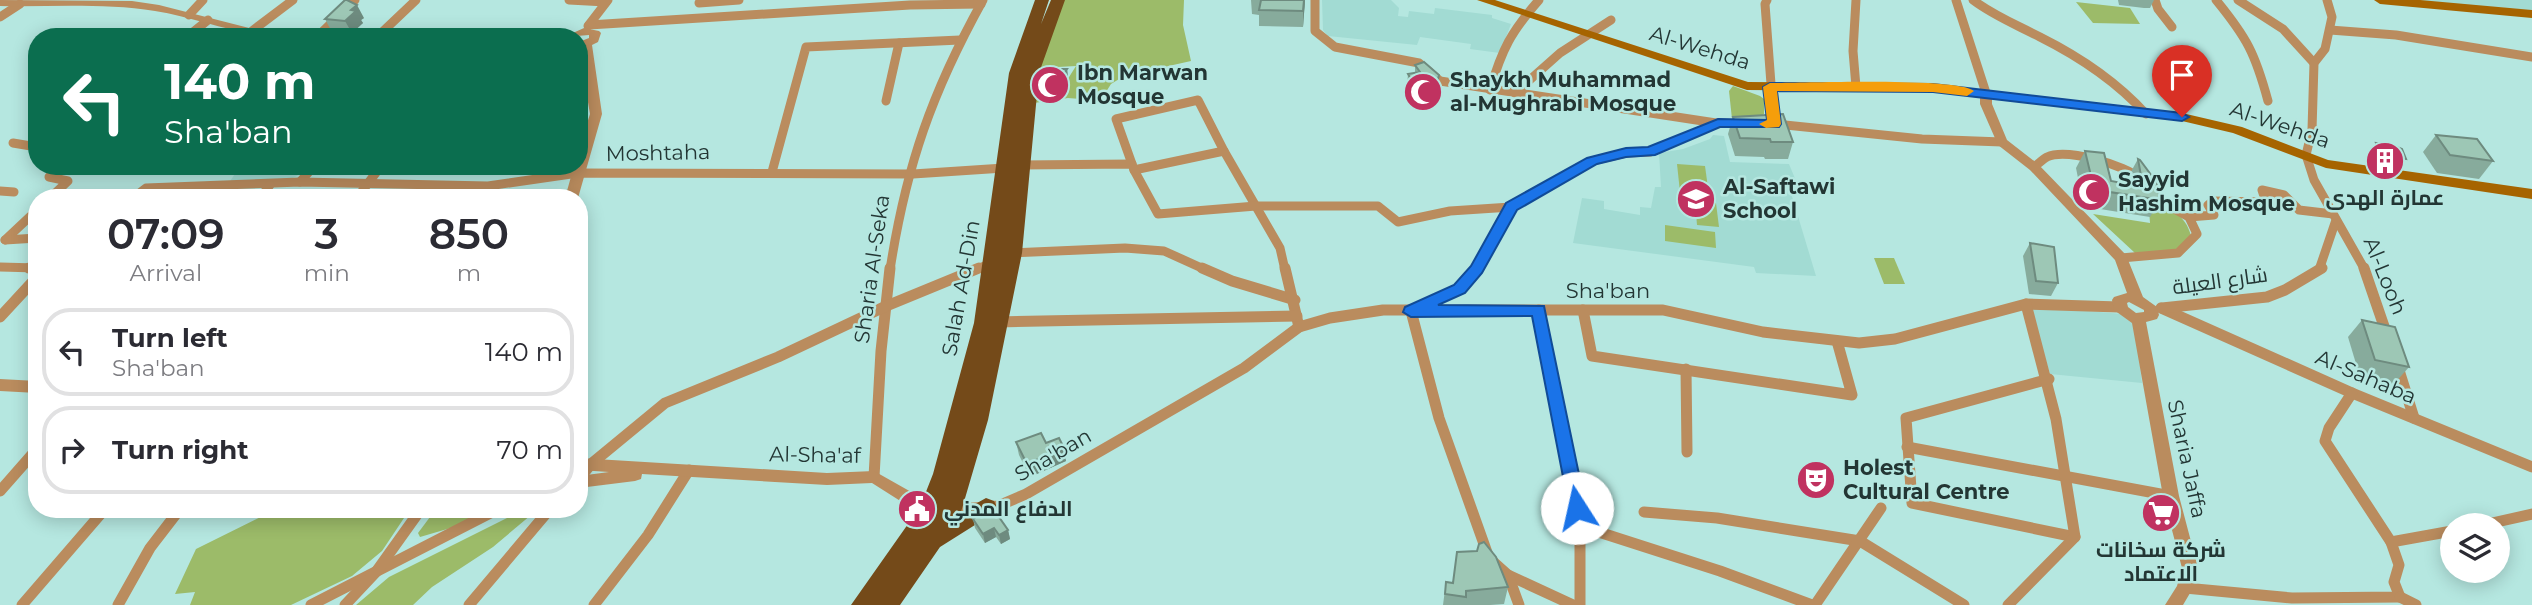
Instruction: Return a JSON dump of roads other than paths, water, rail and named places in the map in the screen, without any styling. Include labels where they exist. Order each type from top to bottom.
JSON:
[{"type":"highway","name":"Salah Ad-Din","points":[[886,605],[927,548],[978,420],[1013,253],[1012,166],[1017,73],[1042,0]]},
{"type":"highway","name":"Salah Ad-Din","points":[[863,605],[941,511],[944,474],[984,323],[991,263],[1031,73],[1058,0]]},
{"type":"highway","points":[[927,548],[950,529],[986,507]]},
{"type":"main road","name":"Al-Wehda","points":[[1483,0],[1747,86],[1933,88],[2182,117],[2237,131],[2326,164],[2532,194]]},
{"type":"main road","points":[[2380,0],[2532,14]]},
{"type":"main road","points":[[2428,0],[2532,8]]},
{"type":"street","points":[[189,15],[203,0]]},
{"type":"street","points":[[256,28],[293,0]]},
{"type":"street","points":[[326,28],[355,0]]},
{"type":"street","points":[[386,28],[416,0]]},
{"type":"street","points":[[569,0],[607,1]]},
{"type":"street","points":[[699,3],[739,0]]},
{"type":"street","points":[[762,13],[763,0]]},
{"type":"street","points":[[1315,0],[1315,31],[1335,47],[1419,63],[1440,81],[1718,123],[1752,124]]},
{"type":"street","points":[[1490,90],[1504,48],[1526,14],[1539,0]]},
{"type":"street","points":[[1767,0],[1774,124]]},
{"type":"street","points":[[1856,0],[1853,51],[1856,87]]},
{"type":"street","points":[[1956,0],[1986,93],[1986,104],[2002,142],[2034,167],[2121,258],[2136,298]]},
{"type":"street","points":[[1973,0],[1995,16],[2096,68],[2127,92],[2146,114]]},
{"type":"street","points":[[2155,0],[2158,9],[2172,27]]},
{"type":"street","points":[[2216,0],[2245,36],[2258,63],[2268,101]]},
{"type":"street","points":[[2238,0],[2283,29],[2314,63]]},
{"type":"street","points":[[2306,155],[2312,130],[2314,63],[2325,50],[2332,17],[2327,0]]},
{"type":"street","points":[[587,28],[607,1]]},
{"type":"street","points":[[587,28],[762,13],[982,2]]},
{"type":"street","name":"Sharia Al-Seka","points":[[874,477],[890,251],[907,173],[944,74],[982,2]]},
{"type":"street","points":[[0,4],[132,4],[240,28]]},
{"type":"street","points":[[0,17],[20,4]]},
{"type":"street","points":[[198,28],[208,20]]},
{"type":"street","points":[[1514,93],[1553,57],[1584,34],[1611,20]]},
{"type":"street","points":[[588,29],[596,35],[588,41]]},
{"type":"street","points":[[2329,30],[2396,35],[2532,57]]},
{"type":"street","points":[[772,172],[806,47],[960,40]]},
{"type":"street","points":[[886,101],[899,43]]},
{"type":"street","points":[[588,72],[596,114],[588,130]]},
{"type":"street","points":[[998,322],[1298,322],[1295,300],[1280,247],[1256,206],[1224,151],[1198,100],[1116,119],[1133,167],[1158,214],[1256,206],[1378,206],[1398,222],[1450,211],[1511,206],[1592,161],[1626,153],[1650,152],[1718,123]]},
{"type":"street","points":[[1763,124],[1922,139],[2002,142]]},
{"type":"street","points":[[13,143],[28,146]]},
{"type":"street","name":"Moshtaha","points":[[588,173],[907,173],[1012,166],[1133,167],[1224,151]]},
{"type":"street","points":[[2034,167],[2047,157],[2055,155],[2116,164],[2135,172],[2153,197],[2189,217],[2214,215],[2208,205],[2213,201],[2266,202],[2262,190],[2280,192],[2291,199],[2298,210],[2334,217]]},
{"type":"street","name":"Al-Looh","points":[[2306,155],[2314,180],[2362,262],[2414,418]]},
{"type":"street","points":[[51,175],[49,177],[68,181],[60,189]]},
{"type":"street","points":[[300,182],[306,175]]},
{"type":"street","points":[[364,189],[374,175]]},
{"type":"street","name":"Moshtaha","points":[[145,189],[300,182],[488,186],[564,175]]},
{"type":"street","points":[[267,189],[270,185]]},
{"type":"street","points":[[0,191],[14,192]]},
{"type":"street","points":[[1511,206],[1476,269],[1459,289],[1411,312],[1439,418],[1489,558],[1508,576],[1573,605]]},
{"type":"street","points":[[2121,258],[2178,253],[2197,234],[2189,217]]},
{"type":"street","name":"شارع العيلة","points":[[2150,313],[2266,297],[2285,290],[2322,268],[2334,217]]},
{"type":"street","points":[[2,240],[28,218]]},
{"type":"street","points":[[2,240],[28,239]]},
{"type":"street","points":[[1013,253],[1125,248],[1164,251],[1232,281],[1295,300]]},
{"type":"street","points":[[588,462],[665,403],[778,357],[884,307],[991,263]]},
{"type":"street","points":[[0,267],[28,268]]},
{"type":"street","points":[[0,317],[28,287]]},
{"type":"street","points":[[2121,298],[2136,298],[2147,303],[2150,313],[2124,313],[2119,307],[2121,298]]},
{"type":"street","points":[[2026,304],[2049,379],[2068,478],[2075,537]]},
{"type":"street","name":"Sha'ban","points":[[941,511],[998,506],[1026,494],[1244,368],[1298,322],[1383,310],[1663,310],[1763,332],[1859,343],[1895,339],[2026,304],[2119,307]]},
{"type":"street","points":[[1539,310],[1580,526],[1580,605]]},
{"type":"street","points":[[1583,310],[1592,356],[1852,395],[1837,341]]},
{"type":"street","name":"Al-Sahaba","points":[[2150,313],[2532,467]]},
{"type":"street","name":"Sharia Jaffa","points":[[2150,313],[2171,496],[2190,568],[2185,588],[2175,605]]},
{"type":"street","points":[[1686,369],[1687,452]]},
{"type":"street","points":[[2049,379],[1906,418],[1912,503],[2075,537]]},
{"type":"street","points":[[0,386],[28,387]]},
{"type":"street","points":[[2351,393],[2329,428],[2325,441],[2391,542],[2399,565],[2394,582],[2400,597]]},
{"type":"street","points":[[1907,447],[2171,496]]},
{"type":"street","points":[[0,491],[28,459]]},
{"type":"street","name":"Al-Sha'af","points":[[588,464],[827,479],[874,477],[941,511]]},
{"type":"street","points":[[594,605],[648,535],[689,470]]},
{"type":"street","name":"Al-Sha'af","points":[[588,479],[689,470]]},
{"type":"street","points":[[1580,526],[1720,571],[1813,605],[1881,508]]},
{"type":"street","points":[[1644,512],[1717,518],[1860,541],[1964,605]]},
{"type":"street","points":[[2510,519],[2532,514]]},
{"type":"street","points":[[22,605],[97,518]]},
{"type":"street","points":[[118,605],[150,548],[173,518]]},
{"type":"street","points":[[345,605],[376,572],[415,518]]},
{"type":"street","points":[[310,605],[481,518]]},
{"type":"street","points":[[469,605],[542,518]]},
{"type":"street","points":[[2391,542],[2440,533]]},
{"type":"street","points":[[2008,605],[2075,537]]},
{"type":"street","points":[[1508,576],[1519,605]]},
{"type":"street","points":[[2185,588],[2248,601],[2400,597],[2416,605]]},
{"type":"place","name":"Ibn Marwan Mosque","points":[[1050,85]]},
{"type":"place","name":"Shaykh Muhammad al-Mughrabi Mosque","points":[[1423,92]]},
{"type":"place","name":"عمارة الهدى","points":[[2385,161]]},
{"type":"place","name":"Sayyid Hashim Mosque","points":[[2091,192]]},
{"type":"place","name":"Al-Saftawi School","points":[[1696,199]]},
{"type":"place","name":"Holest Cultural Centre","points":[[1816,480]]},
{"type":"place","name":"الدفاع المدني","points":[[917,509]]},
{"type":"place","name":"شركة سخانات الاعتماد","points":[[2161,513]]}]
